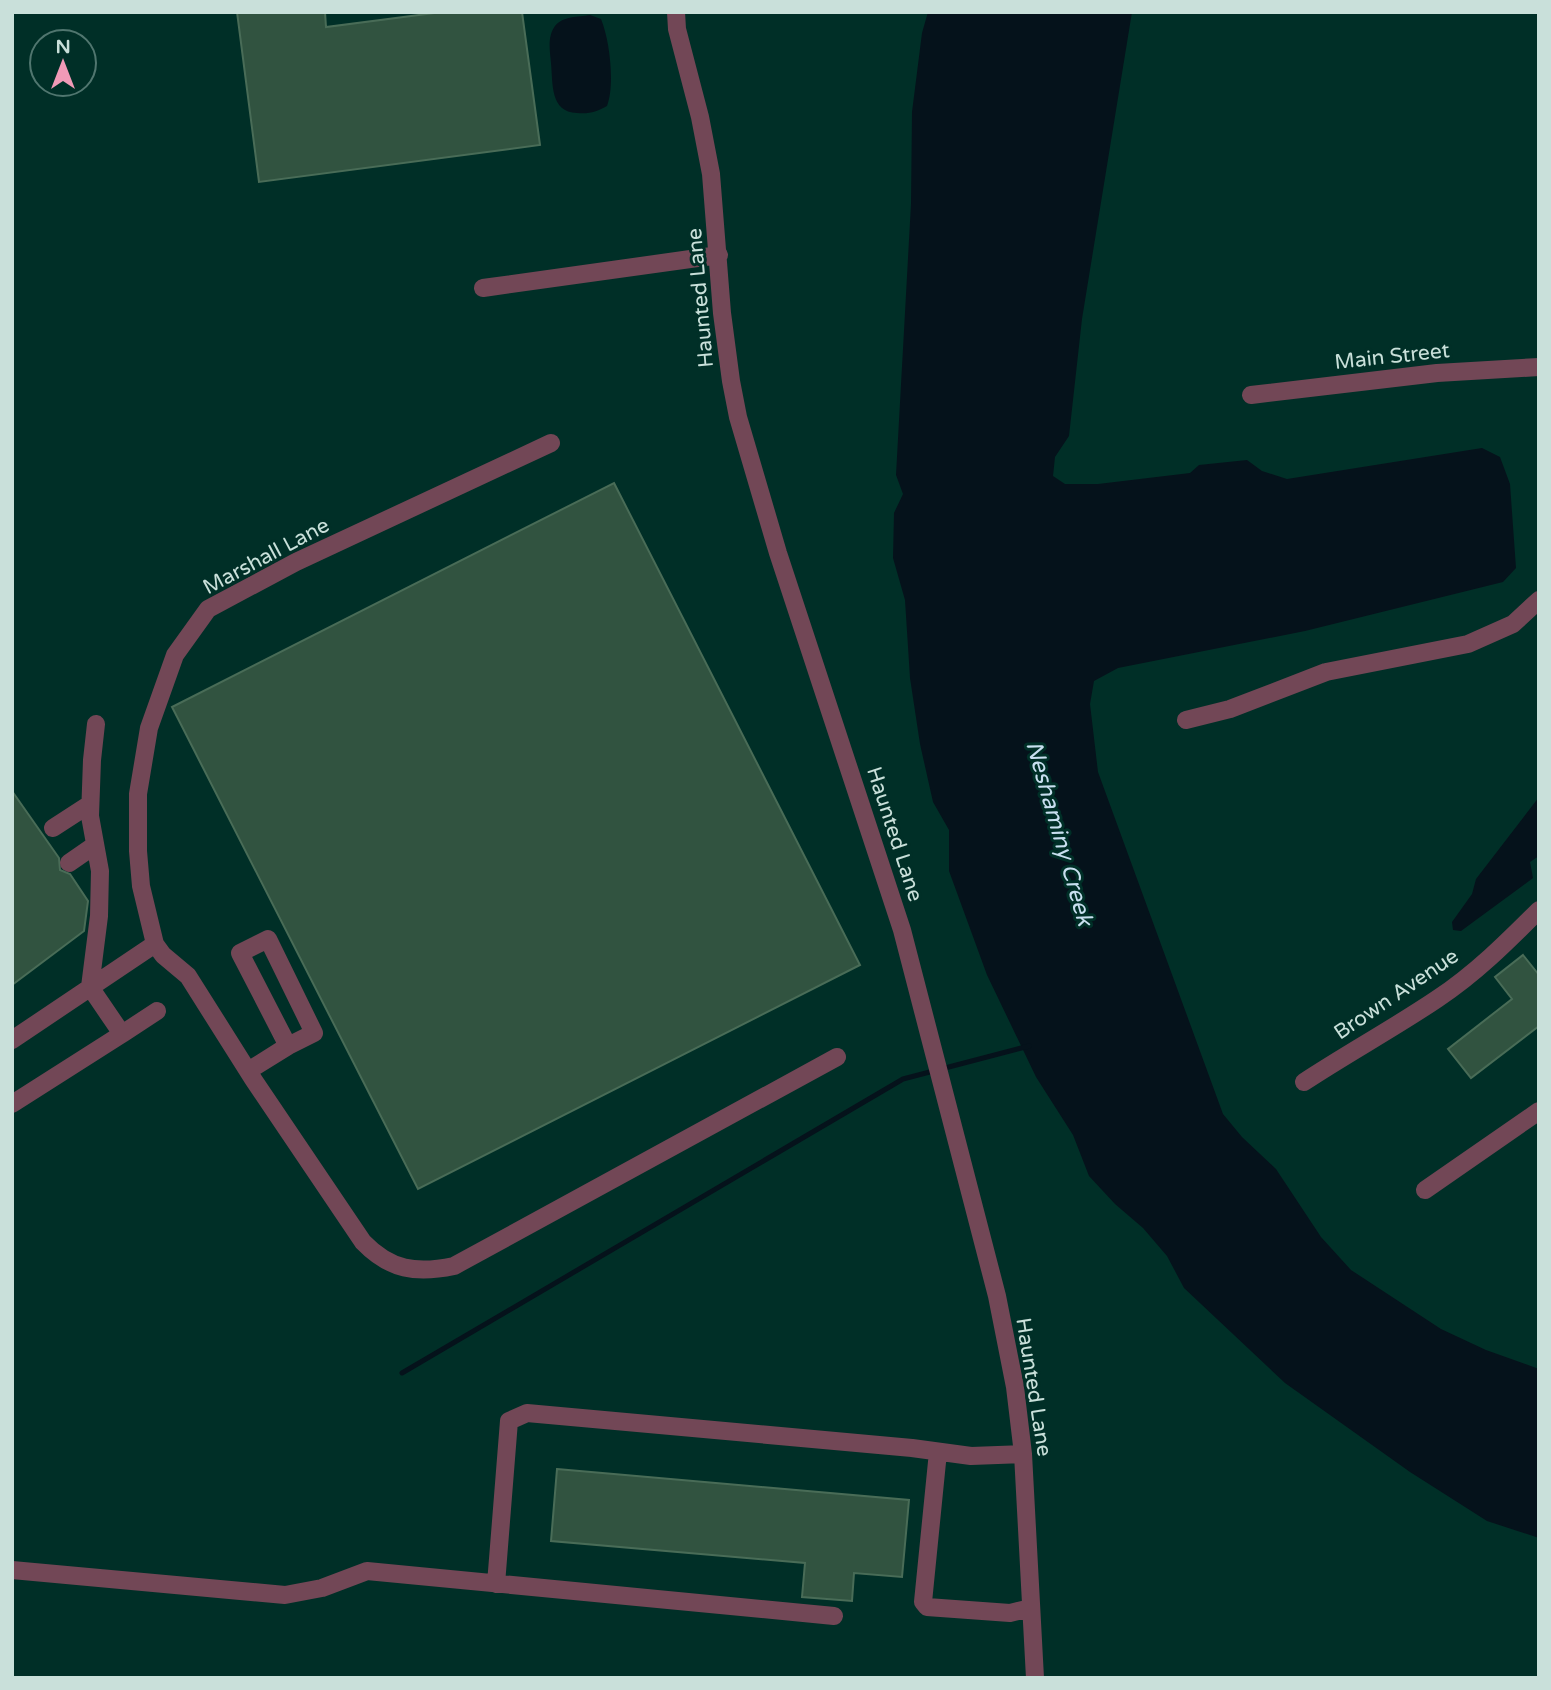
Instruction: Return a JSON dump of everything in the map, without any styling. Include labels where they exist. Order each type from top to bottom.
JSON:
[{"type":"street","name":"Haunted Lane","points":[[676,12],[677,29],[700,117],[711,174],[722,313],[738,417],[763,505],[902,930],[997,1296],[1015,1387],[1023,1454],[1035,1678]]},
{"type":"street","points":[[483,288],[719,255]]},
{"type":"street","name":"Main Street","points":[[1251,395],[1437,373],[1539,367]]},
{"type":"street","name":"Marshall Lane","points":[[155,944],[141,886],[138,794],[149,728],[175,655],[208,609],[296,562],[551,443]]},
{"type":"street","points":[[1186,720],[1230,709],[1326,672],[1468,644],[1513,624],[1539,600]]},
{"type":"street","points":[[96,724],[90,816],[100,871],[99,916],[90,987],[122,1034]]},
{"type":"street","points":[[53,828],[90,804]]},
{"type":"street","points":[[69,863],[95,845]]},
{"type":"street","name":"Brown Avenue","points":[[1304,1082],[1353,1049],[1439,998],[1491,957],[1539,910]]},
{"type":"street","points":[[248,1071],[314,1033],[268,939],[240,953],[288,1046]]},
{"type":"street","points":[[12,1040],[155,944],[163,955],[188,976],[363,1242],[391,1265],[440,1269],[454,1266],[837,1057]]},
{"type":"street","points":[[12,1104],[157,1011]]},
{"type":"street","points":[[1425,1190],[1539,1111]]},
{"type":"street","points":[[496,1584],[509,1421],[527,1413],[971,1456],[1023,1454]]},
{"type":"street","points":[[938,1452],[923,1602],[927,1607],[1010,1613],[1031,1608]]},
{"type":"street","points":[[12,1570],[285,1595],[322,1587],[367,1571],[834,1616]]},
{"type":"water","name":"Neshaminy Creek","points":[[928,12],[1132,12],[1082,319],[1069,436],[1055,457],[1053,476],[1065,484],[1098,484],[1190,473],[1199,465],[1247,460],[1262,471],[1287,479],[1482,448],[1500,457],[1510,484],[1516,568],[1503,582],[1305,631],[1118,668],[1094,681],[1090,704],[1098,772],[1223,1114],[1242,1137],[1276,1169],[1321,1237],[1351,1270],[1441,1329],[1486,1350],[1539,1369],[1539,1538],[1487,1521],[1410,1472],[1285,1383],[1184,1288],[1167,1256],[1143,1228],[1115,1204],[1089,1176],[1073,1135],[1036,1077],[987,975],[949,871],[949,830],[933,802],[920,744],[910,678],[905,600],[893,558],[894,513],[903,494],[896,475],[911,204],[912,112],[922,33]]},
{"type":"water","points":[[590,15],[601,19],[607,39],[611,87],[607,106],[589,113],[577,113],[562,108],[557,102],[552,80],[550,39],[552,30],[562,20]]},
{"type":"water","points":[[1539,797],[1539,856],[1530,862],[1533,878],[1461,931],[1453,930],[1452,922],[1472,894],[1476,879]]},
{"type":"building","points":[[237,12],[325,12],[326,27],[442,12],[522,12],[540,145],[259,182]]},
{"type":"building","points":[[614,483],[860,965],[418,1189],[172,707]]},
{"type":"building","points":[[12,791],[59,858],[60,870],[70,874],[88,901],[84,931],[12,985]]},
{"type":"building","points":[[1523,955],[1539,975],[1539,1026],[1471,1078],[1448,1049],[1512,999],[1495,977]]},
{"type":"building","points":[[557,1469],[909,1500],[902,1577],[854,1573],[852,1601],[802,1597],[805,1563],[551,1541]]},
{"type":"waterway","points":[[402,1373],[903,1079],[1029,1046]]}]
